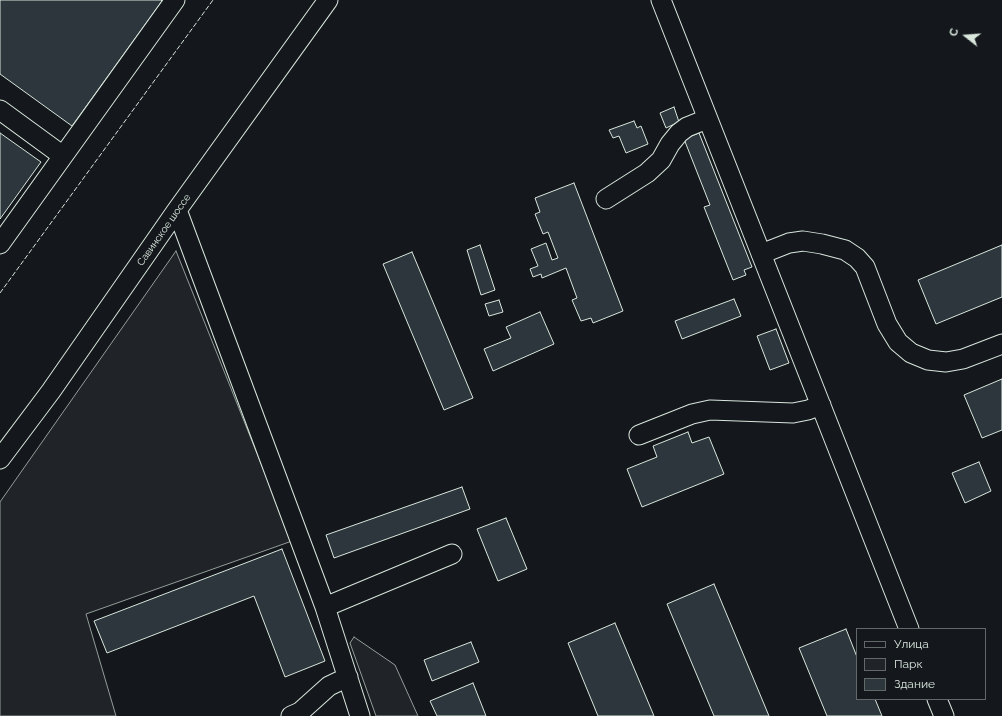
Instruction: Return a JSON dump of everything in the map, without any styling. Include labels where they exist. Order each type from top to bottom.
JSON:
[{"type":"street","points":[[0,244],[175,0]]},
{"type":"street","name":"Савинское шоссе","points":[[0,459],[51,391],[177,210],[328,0]]},
{"type":"street","points":[[661,0],[909,628]]},
{"type":"street","points":[[0,110],[63,156]]},
{"type":"street","points":[[606,199],[647,174],[661,160],[679,132],[687,127],[708,119]]},
{"type":"street","points":[[177,210],[325,606],[360,716]]},
{"type":"street","points":[[761,254],[789,243],[803,241],[844,250],[857,258],[865,267],[887,324],[898,342],[910,353],[928,360],[946,362],[963,359],[1002,344]]},
{"type":"street","points":[[639,435],[692,414],[710,410],[793,413],[808,410],[821,405]]},
{"type":"street","points":[[325,606],[452,554]]},
{"type":"street","points":[[291,716],[300,712],[329,686],[348,677]]},
{"type":"street","points":[[937,700],[944,716]]},
{"type":"green space","points":[[176,251],[292,541],[86,614],[116,716],[0,716],[0,502]]},
{"type":"green space","points":[[354,637],[395,665],[418,716],[376,716],[350,643]]},
{"type":"building","points":[[0,0],[162,1],[72,126],[0,74]]},
{"type":"building","points":[[674,107],[679,122],[666,128],[660,113]]},
{"type":"building","points":[[634,121],[637,128],[641,126],[648,144],[626,153],[619,136],[613,138],[609,130]]},
{"type":"building","points":[[0,133],[41,162],[0,219]]},
{"type":"building","points":[[699,133],[752,267],[744,270],[746,275],[733,280],[704,207],[710,205],[684,139]]},
{"type":"building","points":[[574,183],[623,311],[593,323],[591,318],[581,321],[572,300],[577,298],[566,268],[542,278],[541,274],[533,277],[530,269],[538,266],[531,249],[546,243],[552,260],[558,258],[548,232],[543,234],[535,214],[540,212],[535,198]]},
{"type":"building","points":[[480,245],[495,290],[481,295],[467,250]]},
{"type":"building","points":[[1002,245],[1002,297],[936,324],[918,280]]},
{"type":"building","points":[[412,252],[473,398],[444,410],[383,264]]},
{"type":"building","points":[[734,299],[741,316],[682,339],[675,321]]},
{"type":"building","points":[[499,300],[503,312],[489,316],[485,304]]},
{"type":"building","points":[[540,312],[554,344],[493,371],[484,349],[511,338],[506,327]]},
{"type":"building","points":[[776,329],[789,363],[770,370],[757,336]]},
{"type":"building","points":[[1002,379],[1002,430],[982,438],[964,395]]},
{"type":"building","points":[[688,432],[692,443],[709,437],[724,474],[642,507],[627,469],[657,457],[653,446]]},
{"type":"building","points":[[979,462],[991,491],[965,503],[952,473]]},
{"type":"building","points":[[462,487],[470,509],[334,558],[326,535]]},
{"type":"building","points":[[506,518],[527,569],[498,581],[477,529]]},
{"type":"building","points":[[282,549],[325,661],[285,677],[254,596],[107,653],[94,621]]},
{"type":"building","points":[[714,584],[769,716],[714,716],[667,604]]},
{"type":"building","points":[[615,623],[654,716],[598,716],[568,643]]},
{"type":"building","points":[[846,629],[856,654],[856,700],[875,700],[882,716],[827,716],[799,648]]},
{"type":"building","points":[[471,642],[479,662],[432,681],[424,660]]},
{"type":"building","points":[[473,683],[486,716],[437,716],[430,701]]},
{"type":"fence","points":[[0,293],[213,0]]}]
